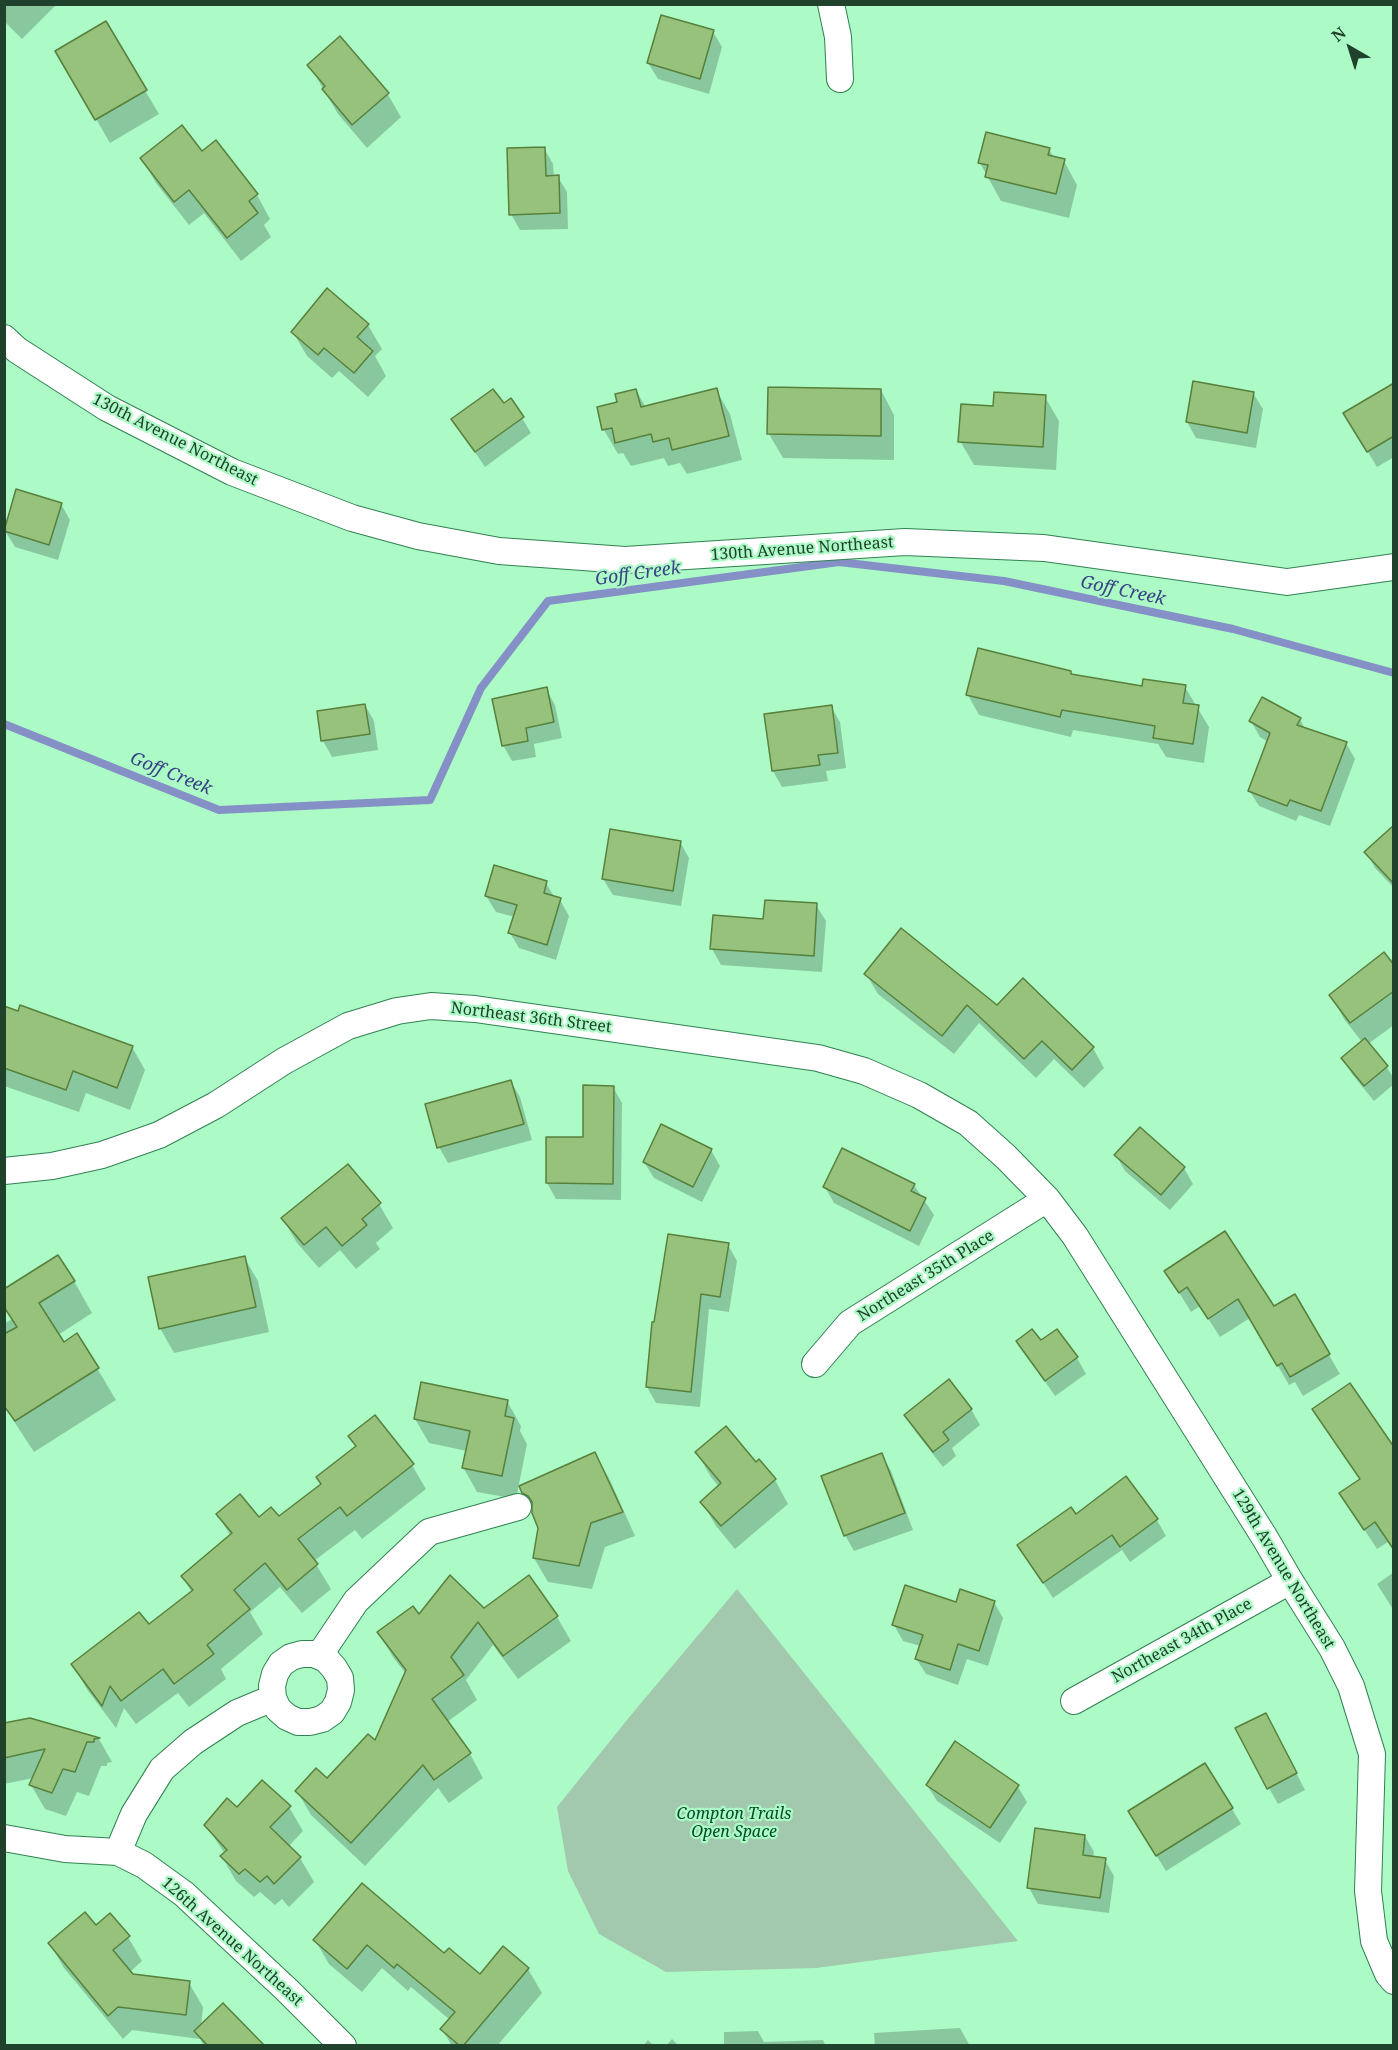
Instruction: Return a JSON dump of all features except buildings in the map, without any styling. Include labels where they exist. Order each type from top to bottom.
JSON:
[{"type":"street","points":[[831,4],[838,37],[840,79]]},
{"type":"street","name":"130th Avenue Northeast","points":[[4,339],[17,350],[107,408],[232,472],[352,518],[418,536],[499,551],[625,560],[905,542],[963,544],[1044,548],[1287,582],[1394,567]]},
{"type":"street","name":"Northeast 36th Street","points":[[4,1171],[52,1166],[102,1155],[159,1135],[216,1105],[284,1061],[348,1026],[397,1011],[431,1006],[475,1009],[818,1058],[864,1071],[919,1095],[968,1123],[1006,1157],[1047,1199]]},
{"type":"street","name":"Northeast 35th Place","points":[[815,1364],[850,1323],[1047,1199]]},
{"type":"street","name":"129th Avenue Northeast","points":[[1047,1199],[1075,1236],[1265,1538],[1332,1648],[1351,1686],[1372,1754],[1368,1892],[1374,1941],[1388,1974],[1394,1981]]},
{"type":"street","points":[[320,1656],[356,1601],[429,1532],[518,1507]]},
{"type":"street","name":"Northeast 34th Place","points":[[1074,1701],[1290,1581]]},
{"type":"street","points":[[302,1654],[320,1656],[334,1668],[340,1678],[341,1690],[338,1702],[332,1712],[322,1719],[298,1722],[287,1717],[278,1709],[273,1698],[272,1686],[275,1674],[281,1664],[291,1657],[302,1654]]},
{"type":"street","points":[[118,1852],[134,1814],[162,1769],[193,1742],[237,1713],[273,1698]]},
{"type":"street","name":"126th Avenue Northeast","points":[[4,1838],[65,1849],[118,1852],[144,1865],[184,1894],[343,2046]]},
{"type":"green space","name":"Compton Trails Open Space","points":[[737,1589],[1018,1941],[816,1968],[666,1972],[599,1934],[568,1871],[557,1807]]},
{"type":"waterway","name":"Goff Creek","points":[[4,724],[219,810],[430,800],[481,688],[548,601],[839,562],[1004,581],[1233,629],[1394,673]]}]
